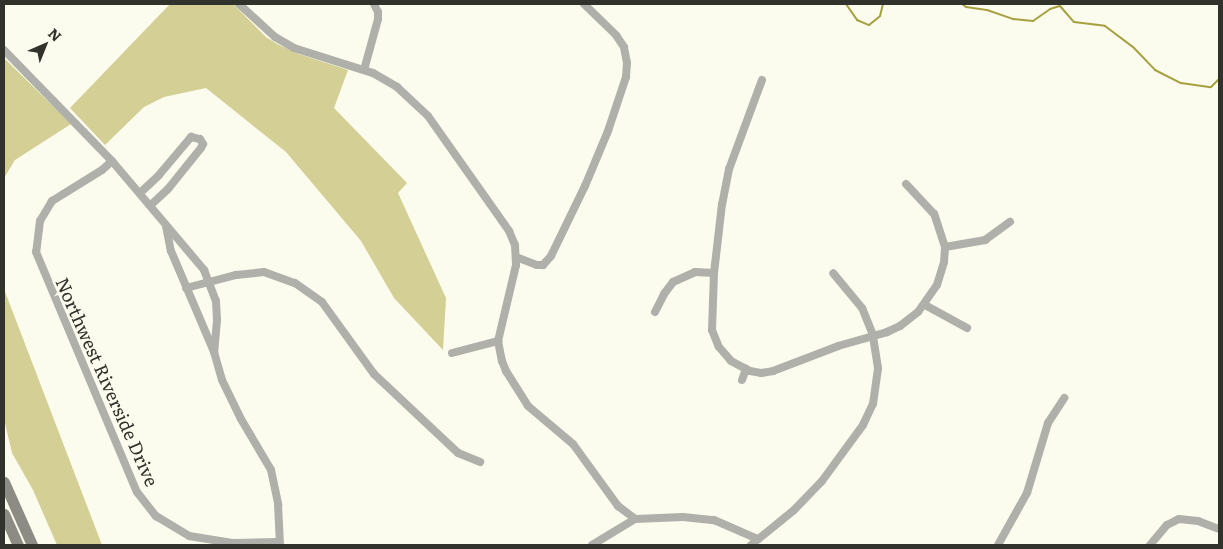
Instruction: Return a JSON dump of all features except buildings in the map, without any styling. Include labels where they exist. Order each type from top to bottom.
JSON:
[{"type":"main road","points":[[4,482],[32,545]]},
{"type":"main road","points":[[4,514],[18,545]]},
{"type":"street","points":[[239,4],[261,26],[294,48],[364,70],[391,83],[428,116],[509,231],[515,245],[516,257],[498,341],[502,361],[528,406],[573,444],[606,492],[618,506],[635,519]]},
{"type":"street","points":[[364,70],[378,19],[378,12],[374,4]]},
{"type":"street","points":[[516,257],[543,265],[551,256],[585,186],[608,131],[626,77],[627,63],[624,47],[616,35],[584,4]]},
{"type":"street","points":[[4,50],[112,161],[204,270],[216,301],[214,352]]},
{"type":"street","points":[[762,80],[729,169],[722,204],[714,273],[712,330],[719,347],[725,355],[746,369],[761,373],[773,371],[873,335],[887,332],[906,322],[925,305],[940,278],[945,247],[934,214],[906,184]]},
{"type":"street","points":[[140,193],[159,175],[191,137],[200,139],[203,144],[201,148],[168,189],[151,205]]},
{"type":"street","name":"Northwest Riverside Drive","points":[[112,161],[102,170],[52,201],[40,221],[36,252],[137,492],[156,516],[189,536],[232,543],[280,544]]},
{"type":"street","points":[[945,247],[985,240],[1010,222]]},
{"type":"street","points":[[165,224],[171,251],[214,352],[222,380],[241,419],[272,470],[278,504],[280,544]]},
{"type":"street","points":[[186,288],[236,275],[264,272],[295,283],[322,302],[374,374],[458,453],[480,462]]},
{"type":"street","points":[[655,312],[672,282],[695,272],[714,273]]},
{"type":"street","points":[[751,545],[813,491],[835,466],[863,426],[872,404],[878,380],[878,356],[873,335],[862,308],[834,273]]},
{"type":"street","points":[[925,305],[967,328]]},
{"type":"street","points":[[452,353],[498,341]]},
{"type":"street","points":[[742,380],[746,369]]},
{"type":"street","points":[[998,545],[1027,493],[1048,423],[1064,398]]},
{"type":"street","points":[[592,545],[635,519],[683,517],[714,520],[758,539]]},
{"type":"street","points":[[1150,545],[1167,525],[1179,520],[1198,521],[1219,528]]},
{"type":"street","points":[[186,545],[189,536]]},
{"type":"shaded area","points":[[170,4],[233,4],[266,37],[277,44],[299,54],[348,70],[334,108],[407,183],[398,193],[446,298],[443,350],[394,298],[361,241],[286,152],[206,88],[164,97],[144,107],[105,145],[70,108]]},
{"type":"shaded area","points":[[4,58],[71,124],[15,160],[4,178]]},
{"type":"shaded area","points":[[4,289],[102,545],[57,545],[33,490],[12,453],[4,419]]},
{"type":"waterway","points":[[846,4],[857,20],[869,25],[880,16],[883,4]]},
{"type":"waterway","points":[[962,4],[966,7],[987,10],[1013,19],[1033,21],[1050,9],[1060,6],[1074,22],[1105,26],[1134,48],[1155,70],[1181,83],[1211,87],[1219,79]]}]
